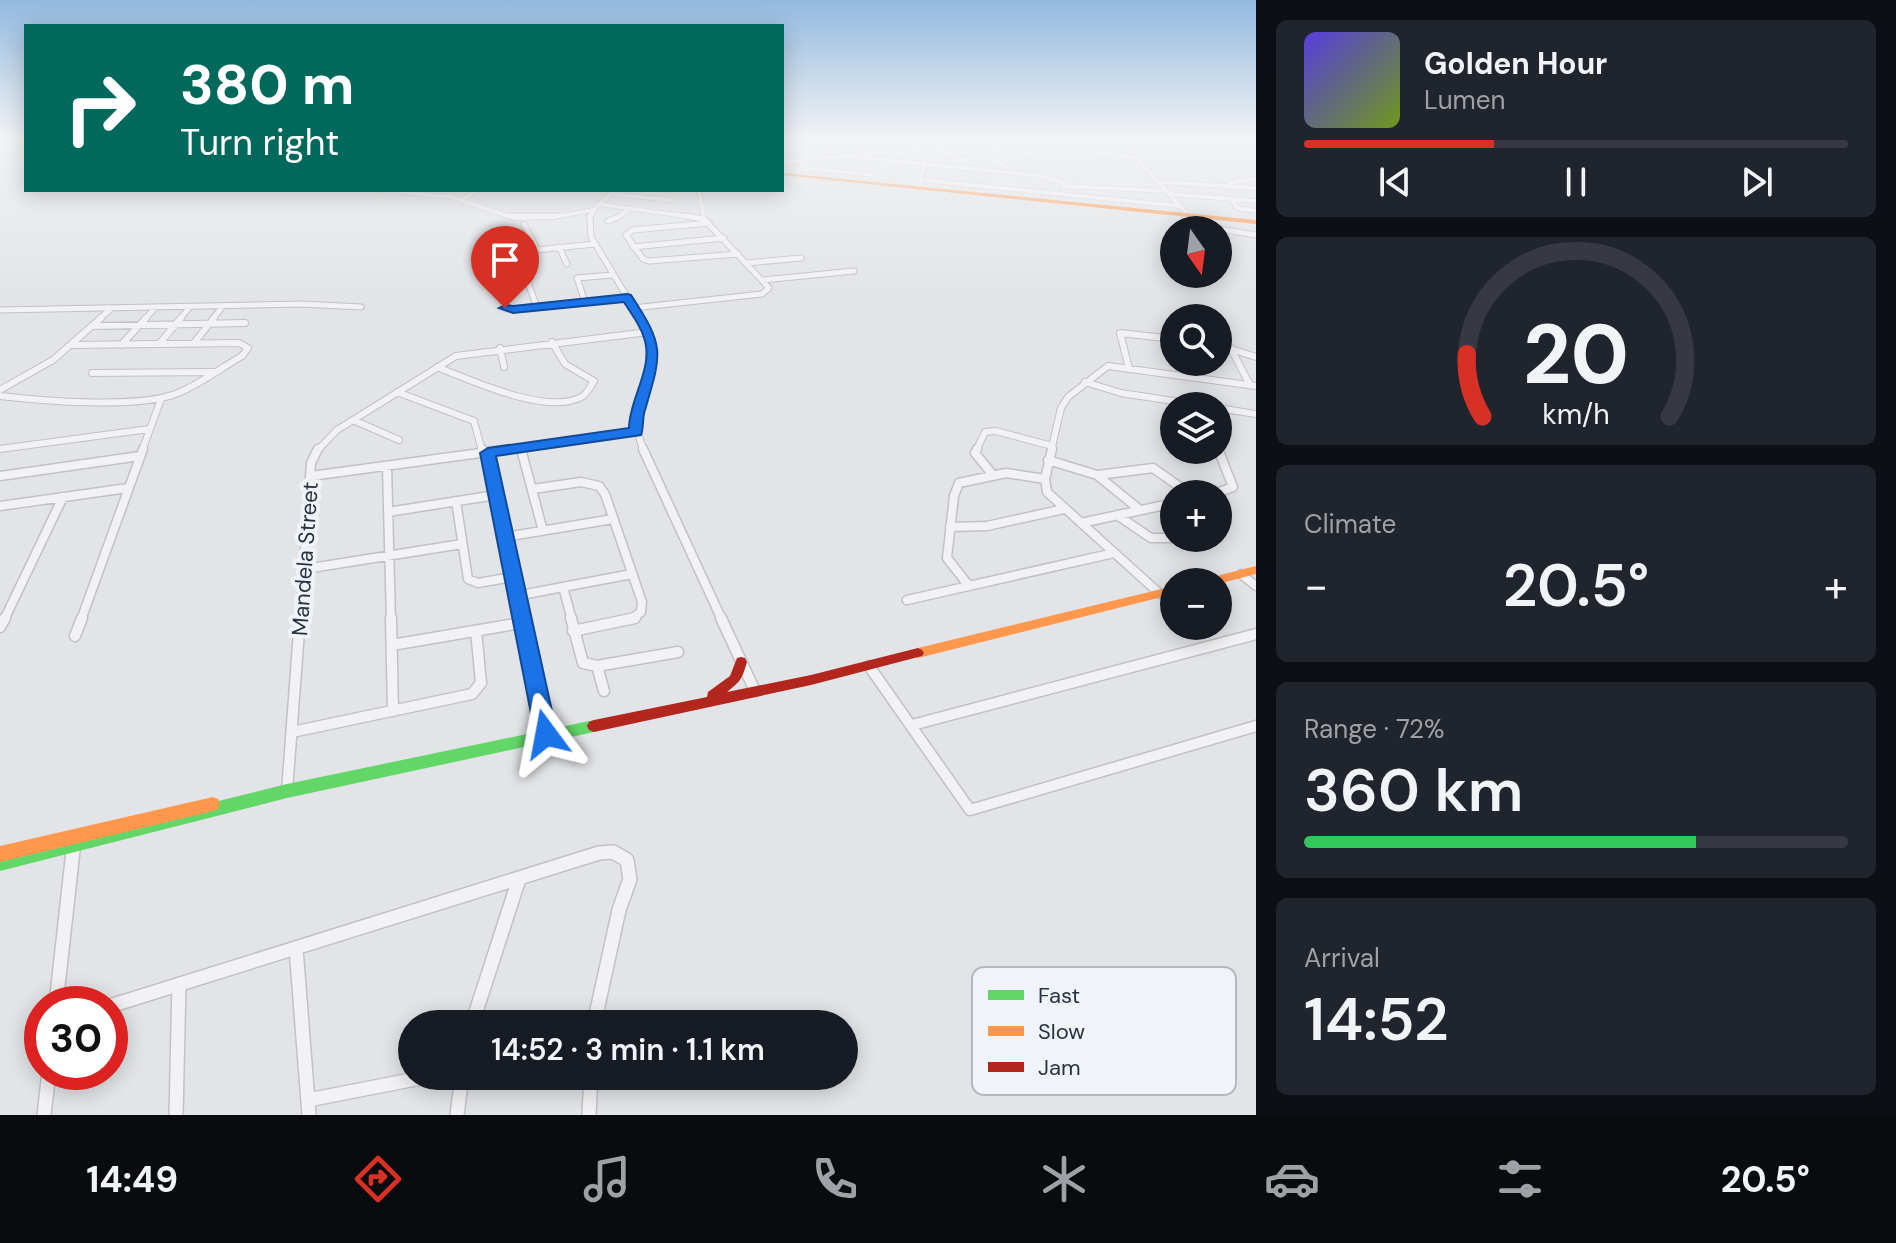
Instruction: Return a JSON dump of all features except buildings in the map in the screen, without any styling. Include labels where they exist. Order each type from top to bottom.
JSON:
[{"type":"main road","points":[[969,190],[1256,223]]},
{"type":"main road","points":[[1232,576],[1256,570]]},
{"type":"main road","points":[[0,854],[219,803],[242,802],[869,666],[1160,594]]},
{"type":"main road","points":[[706,701],[733,684],[739,675],[741,662]]},
{"type":"main road","points":[[0,863],[74,839]]},
{"type":"street","points":[[1035,190],[1109,199],[1183,213]]},
{"type":"street","points":[[1106,190],[1109,199]]},
{"type":"street","points":[[1148,190],[1253,201]]},
{"type":"street","points":[[409,192],[443,196],[514,218],[553,217],[596,207],[629,208],[707,221]]},
{"type":"street","points":[[443,196],[449,192]]},
{"type":"street","points":[[462,201],[473,192]]},
{"type":"street","points":[[671,200],[613,192],[596,207],[587,222],[594,244],[648,332],[653,361],[636,415],[636,432],[658,486],[755,691]]},
{"type":"street","points":[[633,308],[762,294],[769,288],[707,221],[700,192]]},
{"type":"street","points":[[1169,192],[1183,213],[1198,225],[1256,235]]},
{"type":"street","points":[[1237,193],[1227,195],[1237,208],[1256,211]]},
{"type":"street","points":[[608,221],[617,219],[629,208]]},
{"type":"street","points":[[707,221],[631,231],[626,235],[643,259],[651,262],[738,254]]},
{"type":"street","points":[[524,224],[537,249]]},
{"type":"street","points":[[633,247],[724,238]]},
{"type":"street","points":[[594,244],[494,253],[488,257],[503,306],[513,310],[627,298]]},
{"type":"street","points":[[559,247],[567,264]]},
{"type":"street","points":[[516,251],[537,307]]},
{"type":"street","points":[[747,263],[801,258]]},
{"type":"street","points":[[763,280],[854,271]]},
{"type":"street","points":[[585,302],[577,278],[613,275]]},
{"type":"street","points":[[194,343],[223,306]]},
{"type":"street","points":[[121,345],[156,307]]},
{"type":"street","points":[[159,344],[190,307]]},
{"type":"street","points":[[0,310],[361,307]]},
{"type":"street","points":[[0,393],[72,345],[112,308]]},
{"type":"street","points":[[93,326],[245,323]]},
{"type":"street","name":"Mandela Street","points":[[287,791],[312,457],[319,446],[353,420],[456,356],[500,348],[648,332]]},
{"type":"street","points":[[1129,368],[1120,333],[1160,338]]},
{"type":"street","points":[[437,367],[538,401],[565,403],[581,399],[594,385],[594,379],[565,364],[552,342]]},
{"type":"street","points":[[0,393],[54,402],[161,399],[179,393],[242,356],[248,348],[246,345],[194,343],[72,345]]},
{"type":"street","points":[[500,348],[504,367]]},
{"type":"street","points":[[1232,348],[1256,357]]},
{"type":"street","points":[[1232,350],[1253,386]]},
{"type":"street","points":[[1160,372],[1102,368],[1085,382],[1064,402],[1045,479],[1047,492],[1160,594]]},
{"type":"street","points":[[92,373],[214,372]]},
{"type":"street","points":[[1188,376],[1253,386]]},
{"type":"street","points":[[1085,382],[1121,393],[1160,399]]},
{"type":"street","points":[[397,392],[474,421],[496,495],[546,734]]},
{"type":"street","points":[[75,636],[161,399]]},
{"type":"street","points":[[1232,410],[1256,414]]},
{"type":"street","points":[[353,420],[399,440]]},
{"type":"street","points":[[0,449],[149,429]]},
{"type":"street","points":[[311,476],[636,432]]},
{"type":"street","points":[[993,475],[975,453],[985,432],[1002,432],[1052,446]]},
{"type":"street","points":[[521,448],[543,531]]},
{"type":"street","points":[[0,476],[140,456]]},
{"type":"street","points":[[1048,460],[1097,475],[1140,510]]},
{"type":"street","points":[[387,467],[393,711]]},
{"type":"street","points":[[1097,475],[1153,468],[1170,480]]},
{"type":"street","points":[[969,586],[947,558],[954,496],[959,483],[1015,473],[1045,479]]},
{"type":"street","points":[[533,489],[581,482],[594,483],[603,491],[643,606],[639,615],[630,620],[573,631]]},
{"type":"street","points":[[0,506],[128,488]]},
{"type":"street","points":[[388,512],[496,495]]},
{"type":"street","points":[[1,624],[63,497]]},
{"type":"street","points":[[456,501],[470,581],[512,577]]},
{"type":"street","points":[[1081,523],[1160,506]]},
{"type":"street","points":[[950,527],[987,526],[1064,509]]},
{"type":"street","points":[[1117,515],[1147,538],[1160,541]]},
{"type":"street","points":[[505,537],[613,519]]},
{"type":"street","points":[[305,569],[462,544]]},
{"type":"street","points":[[907,600],[1114,553]]},
{"type":"street","points":[[516,596],[632,574]]},
{"type":"street","points":[[1241,574],[1256,586]]},
{"type":"street","points":[[563,587],[583,663],[597,666],[678,652]]},
{"type":"street","points":[[392,645],[521,623]]},
{"type":"street","points":[[292,732],[476,692],[481,683],[476,631]]},
{"type":"street","points":[[912,725],[1256,634]]},
{"type":"street","points":[[597,666],[604,691]]},
{"type":"street","points":[[869,666],[970,810],[1256,726]]},
{"type":"street","points":[[58,986],[74,839]]},
{"type":"street","points":[[128,1000],[603,852],[613,852],[627,860],[629,883],[619,910],[597,1010]]},
{"type":"street","points":[[477,1010],[519,879]]},
{"type":"street","points":[[296,948],[309,1107],[398,1084]]},
{"type":"street","points":[[176,1115],[179,984]]},
{"type":"street","points":[[44,1115],[47,1090]]},
{"type":"street","points":[[457,1115],[460,1090]]},
{"type":"street","points":[[589,1115],[590,1090]]},
{"type":"traffic: fast","points":[[0,863],[287,791],[594,726]]},
{"type":"traffic: slow","points":[[940,190],[1256,222]]},
{"type":"traffic: slow","points":[[1232,576],[1256,570]]},
{"type":"traffic: slow","points":[[918,653],[1160,593]]},
{"type":"traffic: slow","points":[[0,854],[213,804]]},
{"type":"traffic: jam","points":[[594,726],[811,680],[918,653]]},
{"type":"traffic: jam","points":[[713,696],[735,679],[741,662]]},
{"type":"route","points":[[505,308],[513,310],[627,298],[650,336],[653,350],[653,361],[636,415],[636,432],[488,453],[546,734]]}]
